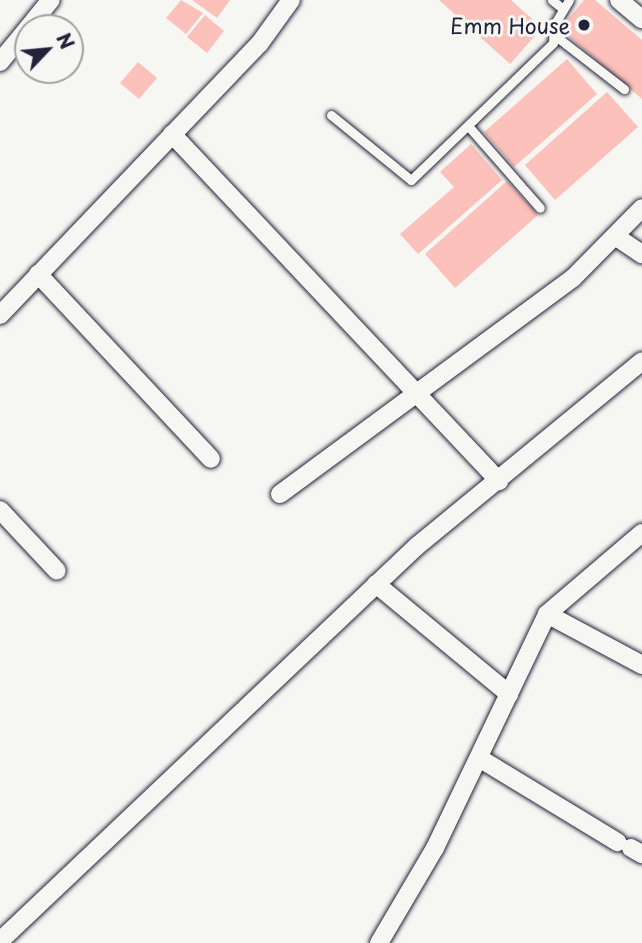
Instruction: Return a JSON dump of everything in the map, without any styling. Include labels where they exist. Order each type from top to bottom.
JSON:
[{"type":"street","points":[[40,14],[51,0]]},
{"type":"street","points":[[0,315],[260,43],[291,0]]},
{"type":"street","points":[[619,0],[642,19]]},
{"type":"street","points":[[0,62],[14,45]]},
{"type":"street","points":[[172,134],[499,481]]},
{"type":"street","points":[[280,494],[618,238],[642,208]]},
{"type":"street","points":[[618,238],[642,254]]},
{"type":"street","points":[[38,274],[211,459]]},
{"type":"street","points":[[0,940],[376,584],[642,361]]},
{"type":"street","points":[[0,510],[57,571]]},
{"type":"street","points":[[384,942],[479,758],[547,614],[642,533]]},
{"type":"street","points":[[376,584],[509,694]]},
{"type":"street","points":[[547,614],[642,666]]},
{"type":"street","points":[[479,758],[630,848]]},
{"type":"lane","points":[[552,0],[563,9]]},
{"type":"lane","points":[[331,115],[411,180],[470,128],[553,43],[553,34],[569,0]]},
{"type":"lane","points":[[553,34],[624,89]]},
{"type":"lane","points":[[470,128],[540,208]]},
{"type":"building","points":[[181,0],[203,13],[186,34],[166,18]]},
{"type":"building","points":[[192,0],[230,0],[217,18]]},
{"type":"building","points":[[439,0],[511,0],[542,28],[510,64]]},
{"type":"building","points":[[584,0],[595,0],[642,40],[642,99],[560,29]]},
{"type":"building","points":[[205,15],[224,31],[207,53],[187,37]]},
{"type":"building","points":[[567,59],[597,94],[514,167],[484,132]]},
{"type":"building","points":[[138,62],[157,78],[139,99],[120,83]]},
{"type":"building","points":[[607,92],[638,127],[555,200],[525,165]]},
{"type":"building","points":[[471,144],[502,180],[418,254],[400,234],[454,187],[440,172]]},
{"type":"building","points":[[507,181],[538,215],[455,288],[425,254]]},
{"type":"place","name":"Emm House","points":[[584,25]]}]
